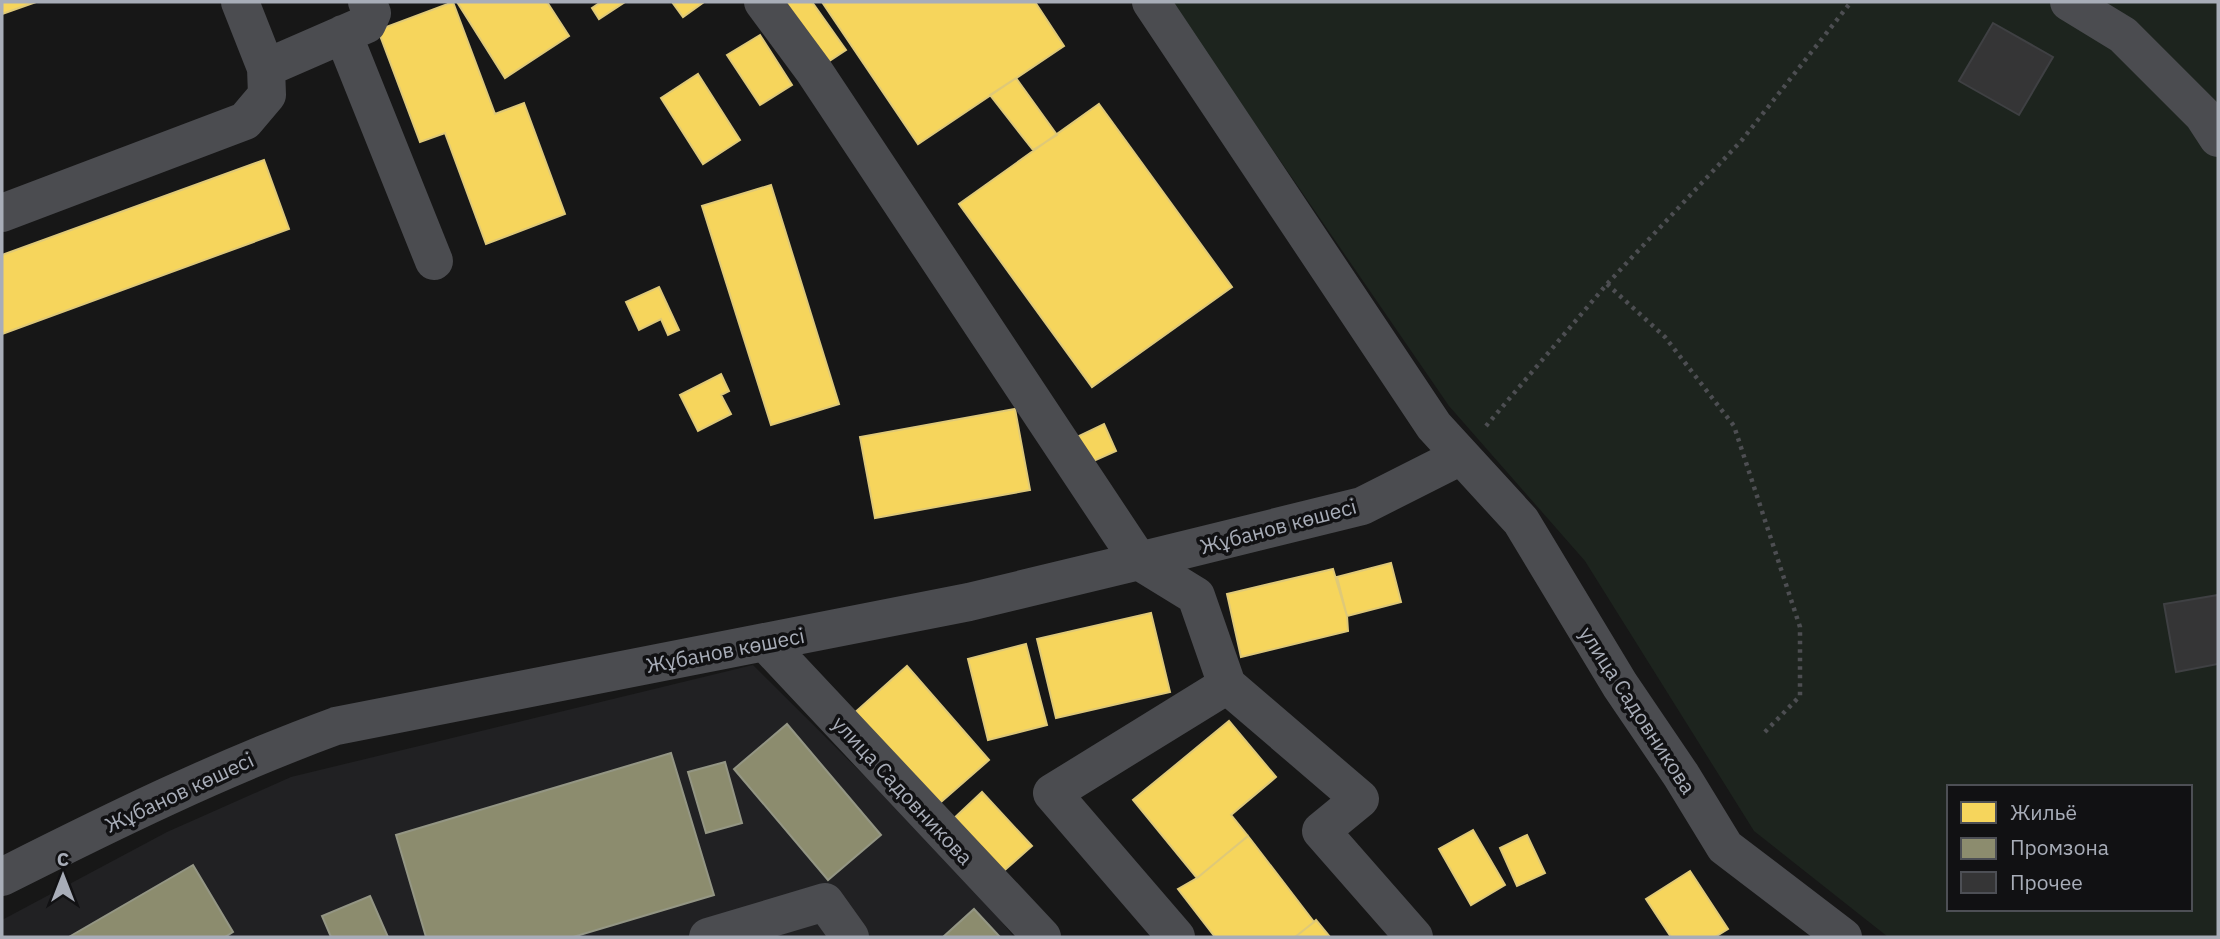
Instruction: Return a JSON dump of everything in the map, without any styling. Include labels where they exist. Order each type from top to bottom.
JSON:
[{"type":"street","points":[[2,213],[245,121],[267,95],[265,68],[240,2]]},
{"type":"street","points":[[265,68],[367,24],[372,13],[367,2]]},
{"type":"street","points":[[763,2],[814,71],[1139,561],[1196,596],[1227,685],[1360,799],[1321,831],[1414,937]]},
{"type":"street","name":"улица Садовникова","points":[[1151,2],[1434,426],[1521,522],[1620,685],[1681,775],[1725,847],[1843,937]]},
{"type":"street","points":[[2069,2],[2123,35],[2203,115],[2218,138]]},
{"type":"street","points":[[343,34],[435,261]]},
{"type":"street","name":"Жұбанов көшесі","points":[[2,877],[121,817],[267,751],[336,726],[969,602],[1362,506],[1461,456]]},
{"type":"street","name":"улица Садовникова","points":[[765,642],[1042,937]]},
{"type":"street","points":[[1175,937],[1052,793],[1227,685]]},
{"type":"street","points":[[708,937],[825,902],[850,937]]},
{"type":"path","points":[[1461,456],[1606,284],[1742,140],[1851,2]]},
{"type":"path","points":[[1606,284],[1665,337],[1734,426],[1800,627],[1800,696],[1762,735]]},
{"type":"shaded area","points":[[1171,2],[2218,2],[2218,937],[1888,937],[1754,831],[1585,561],[1449,406]]},
{"type":"shaded area","points":[[753,665],[964,875],[1014,937],[2,937],[2,920],[167,832],[291,777]]},
{"type":"building: Жильё","points":[[2,2],[36,2],[2,14]]},
{"type":"building: Жильё","points":[[453,2],[495,114],[524,103],[565,214],[486,244],[445,133],[420,142],[378,30]]},
{"type":"building: Жильё","points":[[457,2],[547,2],[569,36],[505,78]]},
{"type":"building: Жильё","points":[[601,2],[625,2],[599,19],[592,8]]},
{"type":"building: Жильё","points":[[672,2],[704,2],[683,17]]},
{"type":"building: Жильё","points":[[769,2],[812,2],[846,50],[814,71]]},
{"type":"building: Жильё","points":[[822,2],[1035,2],[1064,46],[918,144]]},
{"type":"building: Жильё","points":[[760,35],[792,85],[760,105],[727,55]]},
{"type":"building: Жильё","points":[[698,74],[740,140],[703,164],[661,98]]},
{"type":"building: Жильё","points":[[1016,78],[1057,135],[1033,150],[990,95]]},
{"type":"building: Жильё","points":[[1099,104],[1232,287],[1092,387],[959,204]]},
{"type":"building: Жильё","points":[[264,160],[289,229],[2,334],[2,255]]},
{"type":"building: Жильё","points":[[771,185],[839,404],[771,425],[702,206]]},
{"type":"building: Жильё","points":[[659,287],[679,330],[668,335],[661,319],[639,330],[626,302]]},
{"type":"building: Жильё","points":[[721,374],[729,391],[721,395],[731,414],[698,431],[680,395]]},
{"type":"building: Жильё","points":[[1015,409],[1030,490],[875,518],[860,437]]},
{"type":"building: Жильё","points":[[1104,424],[1116,451],[1089,463],[1077,437]]},
{"type":"building: Жильё","points":[[1391,563],[1401,602],[1347,616],[1337,577]]},
{"type":"building: Жильё","points":[[1333,569],[1347,616],[1348,631],[1241,657],[1227,594]]},
{"type":"building: Жильё","points":[[1151,613],[1170,692],[1056,718],[1037,639]]},
{"type":"building: Жильё","points":[[1026,644],[1047,725],[988,740],[968,659]]},
{"type":"building: Жильё","points":[[907,666],[989,760],[934,808],[852,715]]},
{"type":"building: Жильё","points":[[1229,721],[1276,777],[1231,815],[1248,836],[1197,878],[1133,800]]},
{"type":"building: Жильё","points":[[982,792],[1032,846],[999,875],[950,822]]},
{"type":"building: Жильё","points":[[1473,830],[1505,885],[1471,905],[1439,849]]},
{"type":"building: Жильё","points":[[1527,835],[1545,873],[1517,886],[1500,848]]},
{"type":"building: Жильё","points":[[1248,836],[1314,922],[1295,937],[1215,937],[1178,889],[1197,878]]},
{"type":"building: Жильё","points":[[1690,871],[1728,929],[1715,937],[1671,937],[1646,899]]},
{"type":"building: Жильё","points":[[1316,920],[1330,937],[1295,937],[1314,922]]},
{"type":"building: Промзона","points":[[787,724],[881,835],[828,880],[734,769]]},
{"type":"building: Промзона","points":[[671,753],[714,895],[573,937],[426,937],[396,835]]},
{"type":"building: Промзона","points":[[725,762],[742,823],[706,833],[688,772]]},
{"type":"building: Промзона","points":[[193,865],[233,932],[225,937],[69,937]]},
{"type":"building: Промзона","points":[[370,896],[388,937],[331,937],[322,916]]},
{"type":"building: Промзона","points":[[974,909],[1000,937],[943,937]]},
{"type":"building: Прочее","points":[[1993,23],[2053,57],[2019,115],[1959,81]]},
{"type":"building: Прочее","points":[[2218,595],[2218,664],[2176,672],[2164,604]]}]
